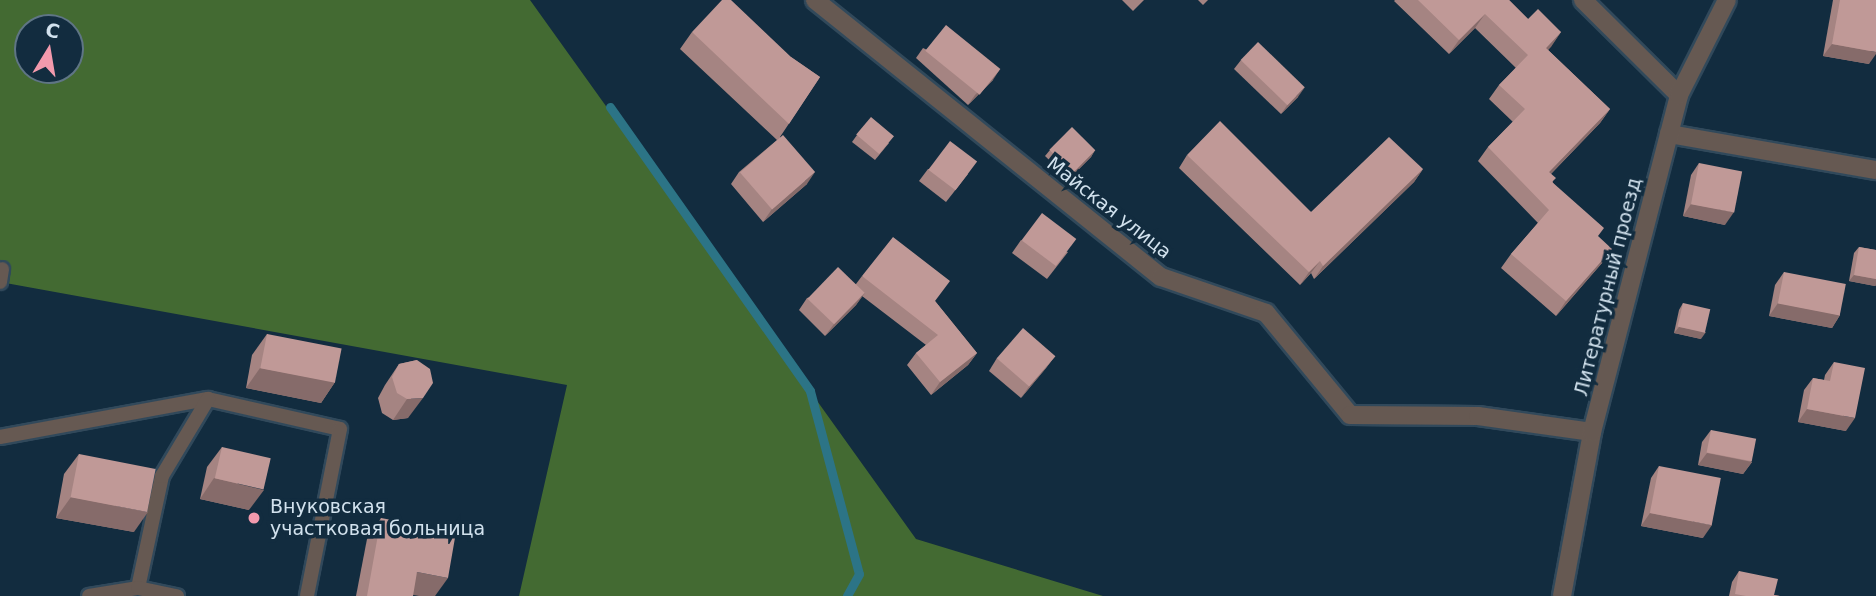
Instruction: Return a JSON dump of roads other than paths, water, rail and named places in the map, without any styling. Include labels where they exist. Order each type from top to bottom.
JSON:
[{"type":"street","name":"Майская улица","points":[[815,0],[1161,277],[1266,313],[1350,415],[1478,416],[1592,432]]},
{"type":"street","points":[[1583,0],[1679,95]]},
{"type":"street","name":"Литературный проезд","points":[[1562,596],[1592,432],[1679,95],[1727,0]]},
{"type":"street","points":[[1669,134],[1876,170]]},
{"type":"lane","points":[[0,437],[208,399],[340,429],[307,596]]},
{"type":"lane","points":[[138,589],[162,476],[208,399]]},
{"type":"lane","points":[[89,596],[138,589],[177,596]]},
{"type":"waterway","points":[[610,107],[810,391],[859,574],[847,596]]},
{"type":"place","name":"Внуковская участковая больница","points":[[254,518]]}]
